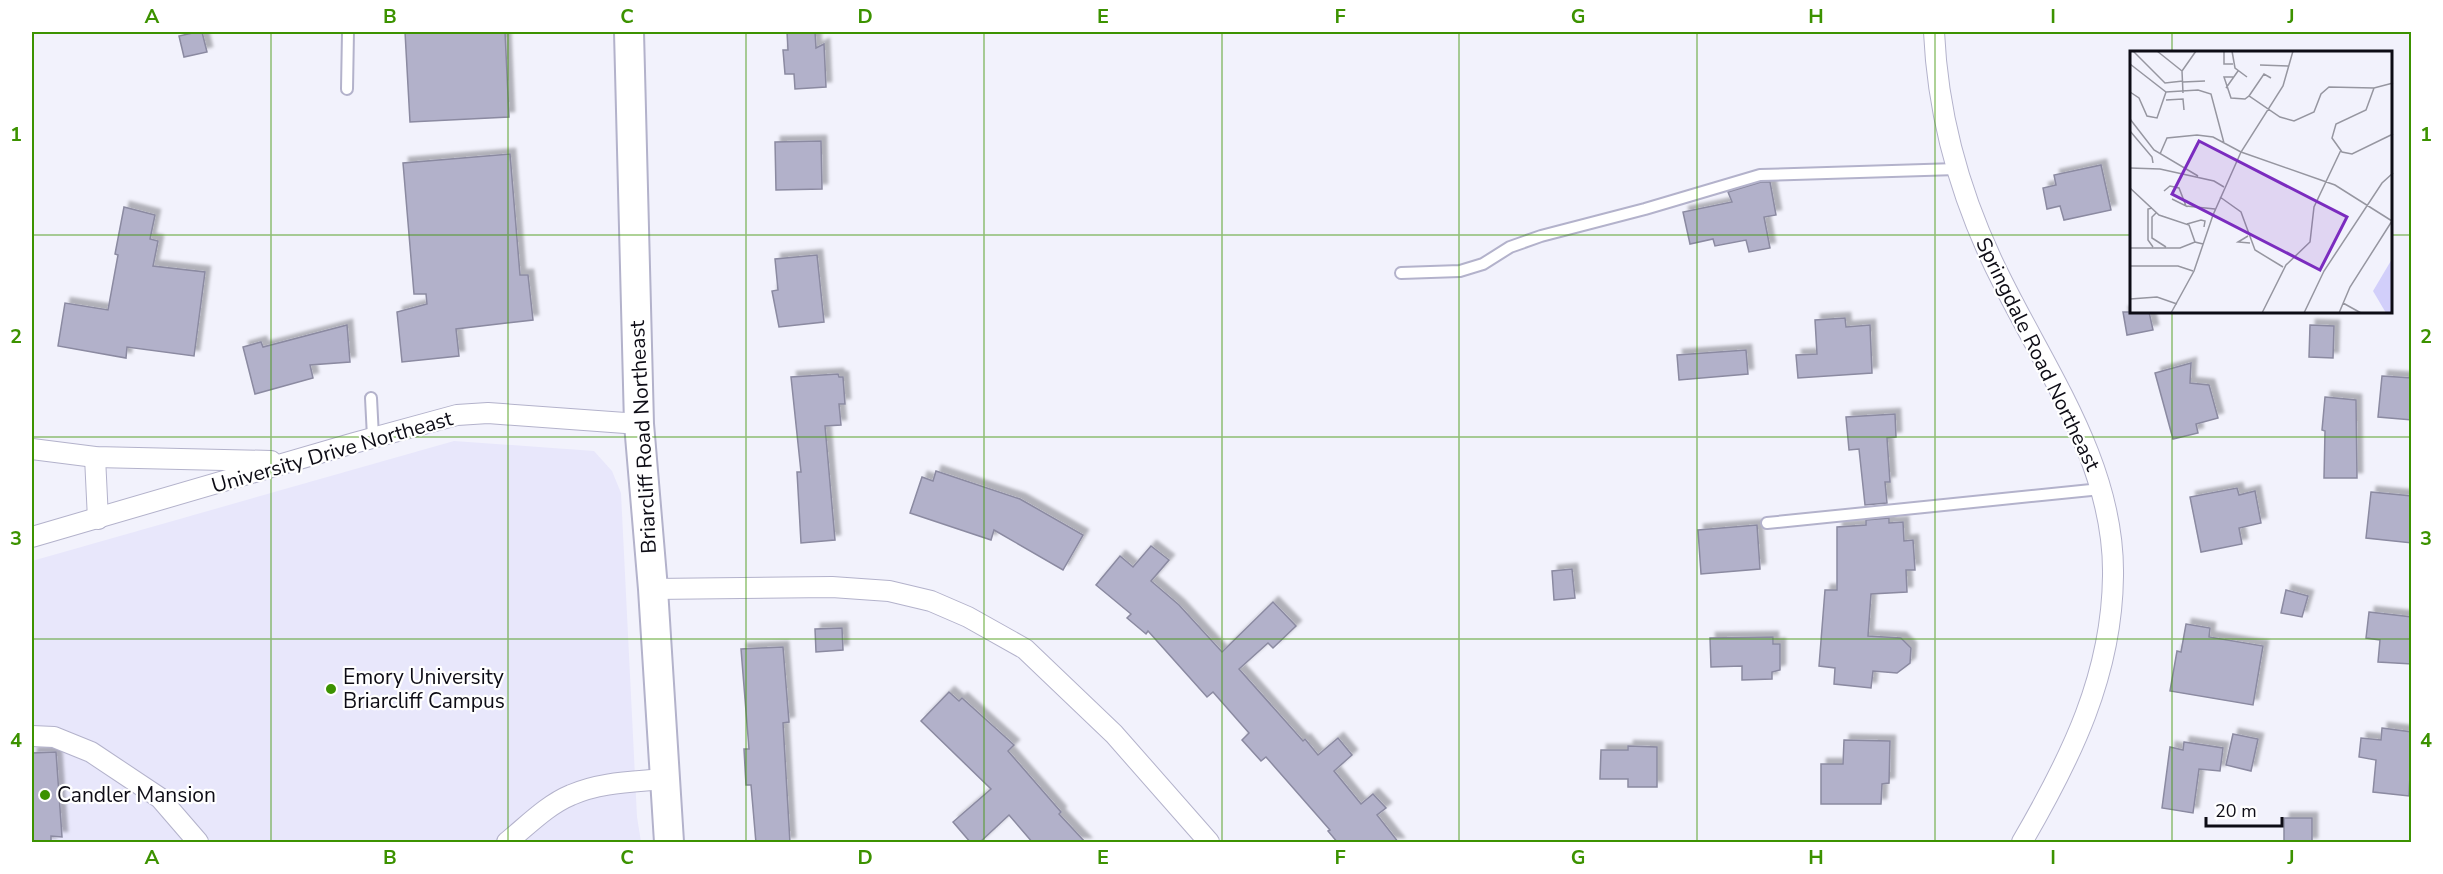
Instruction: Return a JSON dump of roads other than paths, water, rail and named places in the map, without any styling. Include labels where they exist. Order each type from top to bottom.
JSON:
[{"type":"main road","name":"Briarcliff Road Northeast","points":[[629,32],[639,424],[669,843]]},
{"type":"street","name":"Springdale Road Northeast","points":[[1934,32],[1939,90],[1957,169],[1976,223],[2001,281],[2069,408],[2102,489],[2109,532],[2113,575],[2110,618],[2102,663],[2087,716],[2073,748],[2022,843]]},
{"type":"street","name":"University Drive Northeast","points":[[32,537],[457,415],[488,413],[639,424]]},
{"type":"street","points":[[32,449],[95,457],[291,461]]},
{"type":"street","points":[[95,457],[98,519]]},
{"type":"street","points":[[652,589],[832,587],[866,589],[889,591],[931,601],[959,613],[1025,649],[1114,735],[1209,843]]},
{"type":"street","points":[[32,736],[54,737],[91,752],[160,798],[198,843]]},
{"type":"street","points":[[507,843],[538,816],[570,795],[608,784],[663,778]]},
{"type":"lane","points":[[347,89],[348,32]]},
{"type":"lane","points":[[1401,273],[1460,271],[1483,264],[1510,247],[1541,236],[1645,209],[1760,175],[1957,169]]},
{"type":"lane","points":[[371,398],[373,438]]},
{"type":"lane","points":[[1767,523],[2102,489]]},
{"type":"place","name":"Emory University Briarcliff Campus","points":[[331,689]]},
{"type":"place","name":"Candler Mansion","points":[[45,795]]}]
